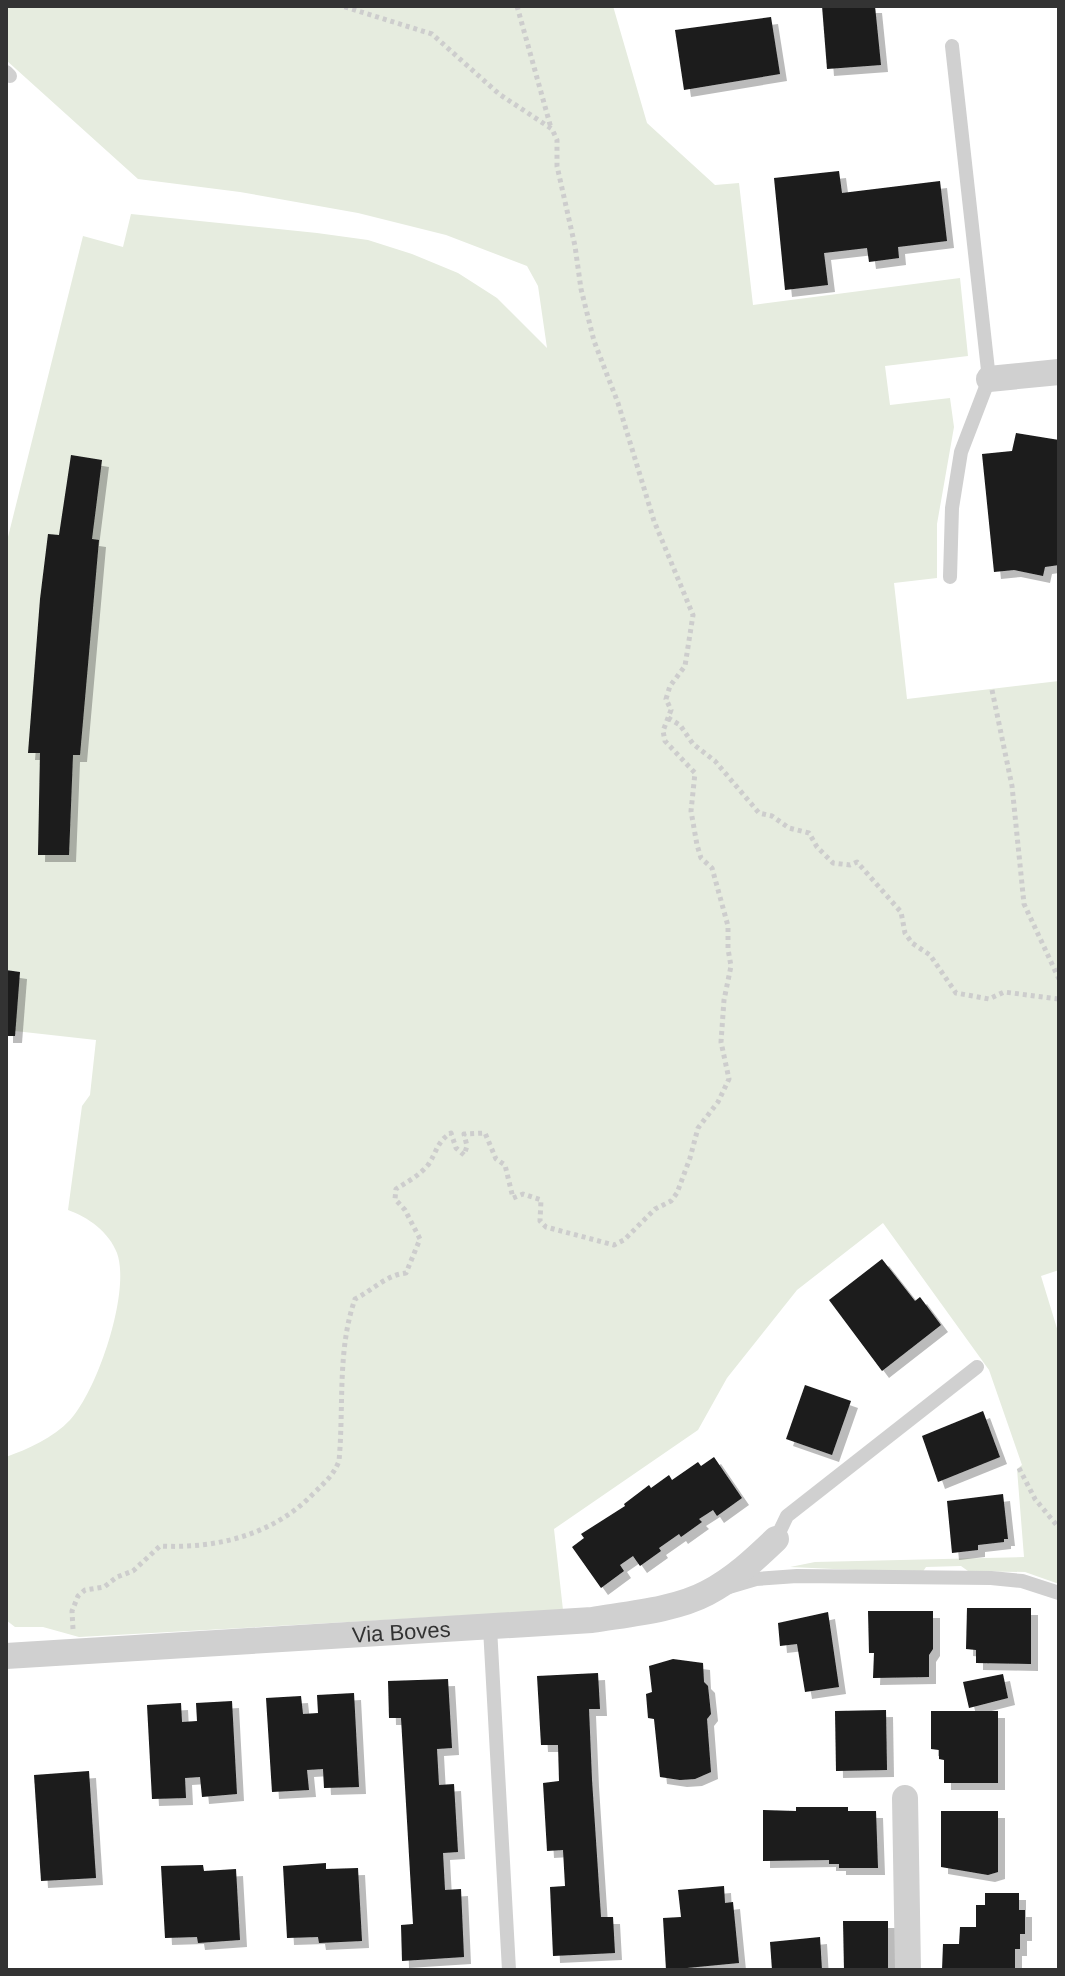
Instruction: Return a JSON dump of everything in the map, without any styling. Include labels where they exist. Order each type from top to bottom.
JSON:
[{"type":"street","points":[[989,379],[1059,372]]},
{"type":"street","name":"Via Boves","points":[[6,1656],[592,1620],[652,1610],[705,1594],[746,1568],[776,1539]]},
{"type":"street","points":[[905,1798],[908,1970]]},
{"type":"lane","points":[[950,577],[952,508],[961,452],[989,379],[952,46]]},
{"type":"lane","points":[[776,1539],[787,1516],[977,1367]]},
{"type":"lane","points":[[705,1594],[756,1579],[797,1576],[991,1578],[1022,1581],[1059,1593]]},
{"type":"lane","points":[[490,1628],[509,1970]]},
{"type":"path","points":[[342,6],[432,34],[499,94],[552,129]]},
{"type":"path","points":[[78,1653],[73,1638],[72,1611],[78,1596],[85,1590],[104,1587],[117,1577],[133,1571],[160,1546],[193,1548],[246,1536],[271,1526],[300,1509],[333,1476],[339,1461],[344,1339],[350,1314],[355,1299],[393,1274],[406,1273],[420,1239],[405,1210],[395,1199],[396,1189],[429,1164],[440,1139],[451,1133],[456,1148],[464,1155],[467,1146],[464,1134],[485,1133],[496,1159],[505,1165],[513,1198],[523,1194],[541,1200],[540,1221],[546,1227],[614,1245],[677,1193],[698,1128],[718,1102],[729,1079],[721,1042],[724,1000],[731,966],[728,926],[712,868],[701,858],[697,845],[691,811],[695,773],[665,741],[663,731],[671,710],[666,699],[670,686],[685,666],[693,615],[654,521],[618,403],[594,341],[557,166],[557,140],[517,6]]},
{"type":"path","points":[[992,690],[1012,786],[1024,904],[1059,979]]},
{"type":"path","points":[[668,718],[680,725],[693,744],[715,761],[759,813],[772,816],[789,828],[809,833],[817,847],[833,863],[850,865],[857,862],[901,912],[905,933],[912,943],[930,955],[956,993],[989,999],[1004,992],[1059,999]]},
{"type":"path","points":[[1019,1468],[1035,1499],[1059,1528]]},
{"type":"shaded area","points":[[6,6],[613,6],[647,123],[715,185],[739,183],[753,305],[960,278],[968,356],[885,366],[890,405],[950,398],[954,427],[937,524],[937,578],[894,583],[907,699],[1059,681],[1059,1270],[1041,1276],[1059,1335],[1059,1584],[1025,1572],[968,1571],[961,1566],[926,1567],[922,1573],[790,1567],[815,1562],[1024,1557],[1017,1469],[1022,1465],[989,1370],[883,1223],[797,1290],[727,1378],[698,1430],[554,1529],[563,1610],[79,1637],[43,1627],[15,1627],[6,1620],[6,1457],[56,1432],[80,1406],[91,1387],[109,1340],[119,1291],[117,1253],[109,1238],[97,1226],[68,1210],[82,1106],[90,1095],[96,1040],[15,1031],[20,972],[6,970],[6,545],[83,236],[123,247],[131,214],[368,240],[458,273],[497,298],[547,348],[538,286],[527,266],[446,235],[358,213],[240,192],[138,179],[6,60]]},
{"type":"building","points":[[822,6],[875,6],[881,65],[827,69]]},
{"type":"building","points":[[771,17],[780,74],[684,90],[675,30]]},
{"type":"building","points":[[839,171],[842,193],[940,181],[947,241],[898,247],[899,258],[869,262],[867,248],[824,253],[828,285],[785,290],[774,178]]},
{"type":"building","points":[[1016,433],[1059,440],[1059,565],[1045,567],[1043,576],[1014,570],[994,572],[982,454],[1012,451]]},
{"type":"building","points":[[71,455],[102,460],[92,539],[99,540],[80,755],[73,755],[69,855],[38,855],[40,753],[28,753],[40,599],[48,534],[59,535]]},
{"type":"building","points":[[6,970],[20,972],[15,1036],[6,1036]]},
{"type":"building","points":[[882,1259],[915,1301],[920,1297],[941,1325],[882,1371],[829,1300]]},
{"type":"building","points":[[805,1385],[851,1401],[832,1455],[786,1439]]},
{"type":"building","points":[[983,1411],[1000,1457],[938,1482],[922,1436]]},
{"type":"building","points":[[714,1457],[742,1498],[717,1516],[713,1510],[699,1519],[702,1522],[659,1548],[661,1551],[640,1566],[633,1556],[620,1565],[624,1571],[601,1588],[572,1547],[584,1538],[581,1534],[625,1506],[649,1485],[651,1488],[669,1475],[672,1480],[698,1462],[701,1466]]},
{"type":"building","points":[[1003,1494],[1008,1539],[978,1545],[978,1550],[952,1553],[947,1501]]},
{"type":"building","points":[[967,1608],[1031,1608],[1031,1664],[976,1663],[976,1650],[966,1649]]},
{"type":"building","points":[[868,1611],[933,1611],[929,1677],[873,1678],[874,1653],[869,1653]]},
{"type":"building","points":[[828,1612],[839,1687],[805,1692],[797,1644],[780,1646],[778,1623]]},
{"type":"building","points":[[673,1659],[703,1663],[704,1682],[708,1686],[711,1772],[695,1779],[660,1777],[654,1719],[648,1718],[646,1694],[652,1692],[649,1666]]},
{"type":"building","points":[[598,1673],[600,1709],[589,1709],[592,1780],[601,1917],[613,1917],[615,1953],[553,1956],[550,1887],[565,1886],[563,1850],[547,1851],[543,1783],[559,1781],[558,1745],[541,1745],[537,1676]]},
{"type":"building","points":[[1003,1674],[1008,1698],[969,1708],[963,1682]]},
{"type":"building","points":[[448,1679],[452,1748],[437,1749],[439,1785],[454,1784],[458,1852],[443,1853],[445,1890],[461,1889],[464,1957],[402,1961],[401,1925],[413,1924],[401,1718],[389,1718],[388,1681]]},
{"type":"building","points":[[354,1693],[359,1787],[324,1788],[323,1769],[307,1770],[309,1790],[272,1792],[266,1698],[301,1696],[303,1714],[318,1713],[317,1695]]},
{"type":"building","points":[[232,1701],[237,1794],[202,1797],[200,1777],[185,1778],[186,1798],[152,1799],[147,1705],[181,1703],[182,1722],[197,1721],[196,1703]]},
{"type":"building","points":[[886,1710],[887,1770],[836,1771],[835,1711]]},
{"type":"building","points":[[931,1711],[998,1711],[998,1783],[944,1783],[944,1760],[939,1759],[939,1750],[931,1749]]},
{"type":"building","points":[[89,1771],[96,1878],[41,1881],[34,1775]]},
{"type":"building","points":[[796,1807],[848,1807],[848,1811],[876,1811],[878,1868],[839,1868],[839,1864],[829,1864],[829,1860],[763,1861],[763,1810],[796,1811]]},
{"type":"building","points":[[941,1811],[998,1811],[998,1872],[988,1875],[941,1867]]},
{"type":"building","points":[[326,1863],[326,1869],[358,1868],[362,1941],[319,1943],[318,1937],[287,1938],[283,1866]]},
{"type":"building","points":[[203,1865],[204,1871],[236,1869],[240,1940],[198,1943],[197,1937],[165,1938],[161,1866]]},
{"type":"building","points":[[724,1886],[725,1903],[733,1902],[739,1963],[666,1970],[663,1918],[681,1917],[678,1890]]},
{"type":"building","points":[[985,1893],[1019,1893],[1019,1910],[1025,1910],[1025,1934],[1020,1934],[1020,1949],[1015,1949],[1015,1970],[942,1970],[943,1944],[959,1944],[960,1927],[976,1927],[976,1905],[985,1905]]},
{"type":"building","points":[[843,1921],[888,1921],[888,1970],[844,1970]]},
{"type":"building","points":[[820,1937],[822,1970],[772,1970],[770,1942]]}]
